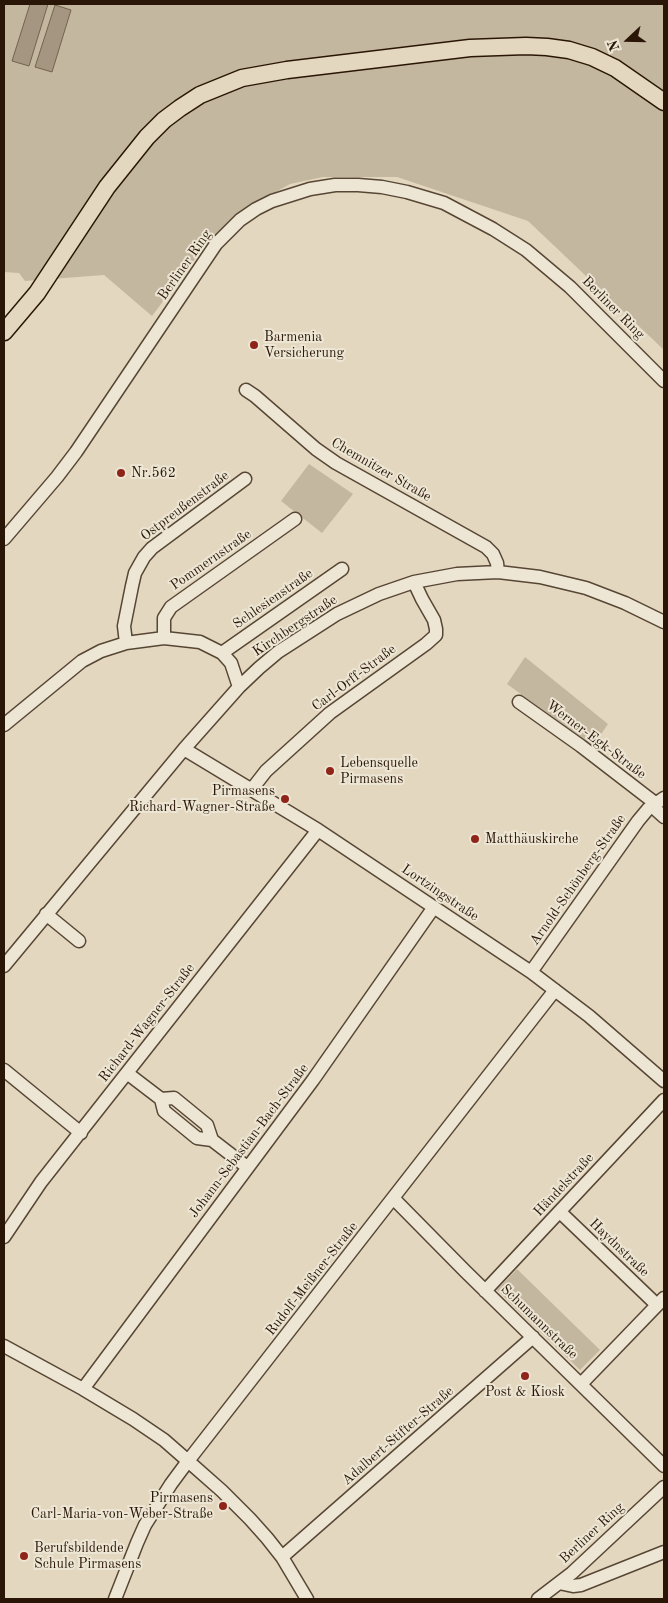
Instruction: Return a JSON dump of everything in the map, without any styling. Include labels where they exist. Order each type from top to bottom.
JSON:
[{"type":"main road","points":[[4,332],[37,293],[107,187],[147,138],[164,120],[186,104],[200,95],[235,81],[287,70],[470,48],[526,46],[569,50],[592,57],[615,68],[664,102]]},
{"type":"street","name":"Berliner Ring","points":[[4,539],[76,452],[216,244],[240,220],[256,209],[272,201],[310,189],[358,185],[408,192],[444,203],[487,226],[526,250],[570,287],[664,381]]},
{"type":"street","name":"Chemnitzer Straße","points":[[246,390],[316,449],[336,463],[486,547],[493,554],[498,572]]},
{"type":"street","name":"Ostpreußenstraße","points":[[126,643],[124,626],[130,596],[135,573],[144,557],[152,548],[245,479]]},
{"type":"street","name":"Pommernstraße","points":[[164,638],[164,618],[171,607],[295,519]]},
{"type":"street","name":"Schlesienstraße","points":[[222,653],[342,569]]},
{"type":"street","name":"Kirchbergstraße","points":[[4,966],[239,687],[278,652],[337,614],[379,594],[414,582],[457,574],[498,572],[540,576],[586,588],[664,622]]},
{"type":"street","name":"Carl-Orff-Straße","points":[[252,789],[266,771],[330,713],[436,635],[434,620],[414,582]]},
{"type":"street","points":[[4,725],[82,662],[101,651],[126,643],[164,638],[200,642],[222,653],[231,663],[239,687]]},
{"type":"street","name":"Werner-Egk-Straße","points":[[519,702],[657,802]]},
{"type":"street","name":"Lortzingstraße","points":[[184,750],[318,830],[531,972],[589,1016],[664,1081]]},
{"type":"street","points":[[657,802],[664,816]]},
{"type":"street","name":"Arnold-Schönberg-Straße","points":[[531,972],[638,821],[657,802]]},
{"type":"street","name":"Richard-Wagner-Straße","points":[[4,1237],[36,1189],[318,830]]},
{"type":"street","name":"Johann-Sebastian-Bach-Straße","points":[[83,1389],[313,1080],[434,907]]},
{"type":"street","points":[[46,914],[79,940]]},
{"type":"street","name":"Rudolf-Meißner-Straße","points":[[115,1599],[137,1543],[171,1484],[555,990]]},
{"type":"street","points":[[4,1070],[81,1133]]},
{"type":"street","points":[[127,1073],[161,1099],[164,1111],[197,1138],[212,1140],[247,1167]]},
{"type":"street","name":"Händelstraße","points":[[485,1291],[664,1100]]},
{"type":"street","name":"Schumannstraße","points":[[394,1198],[485,1291],[664,1466]]},
{"type":"street","name":"Haydnstraße","points":[[560,1212],[661,1302]]},
{"type":"street","points":[[581,1384],[661,1302]]},
{"type":"street","name":"Adalbert-Stifter-Straße","points":[[282,1557],[533,1337]]},
{"type":"street","points":[[4,1346],[83,1389],[156,1435],[188,1461],[222,1490],[250,1519],[282,1557],[307,1599]]},
{"type":"street","name":"Berliner Ring","points":[[538,1599],[559,1584],[664,1487]]},
{"type":"street","points":[[559,1584],[581,1585],[664,1552]]},
{"type":"shaded area","points":[[4,4],[664,4],[664,350],[528,221],[397,177],[323,177],[290,184],[260,201],[232,221],[207,243],[152,316],[104,275],[25,281],[19,273],[4,272]]},
{"type":"shaded area","points":[[30,4],[48,4],[29,66],[12,61]]},
{"type":"shaded area","points":[[55,5],[71,10],[52,72],[35,67]]},
{"type":"shaded area","points":[[309,464],[353,494],[322,533],[281,501]]},
{"type":"shaded area","points":[[525,657],[608,724],[593,746],[507,684]]},
{"type":"shaded area","points":[[517,1269],[600,1350],[580,1370],[497,1290]]},
{"type":"place","name":"Barmenia Versicherung","points":[[254,345]]},
{"type":"place","name":"Nr.562","points":[[121,473]]},
{"type":"place","name":"Lebensquelle Pirmasens","points":[[330,771]]},
{"type":"place","name":"Pirmasens Richard-Wagner-Straße","points":[[285,799]]},
{"type":"place","name":"Matthäuskirche","points":[[475,839]]},
{"type":"place","name":"Post & Kiosk","points":[[525,1376]]},
{"type":"place","name":"Pirmasens Carl-Maria-von-Weber-Straße","points":[[223,1506]]},
{"type":"place","name":"Berufsbildende Schule Pirmasens","points":[[24,1556]]}]
